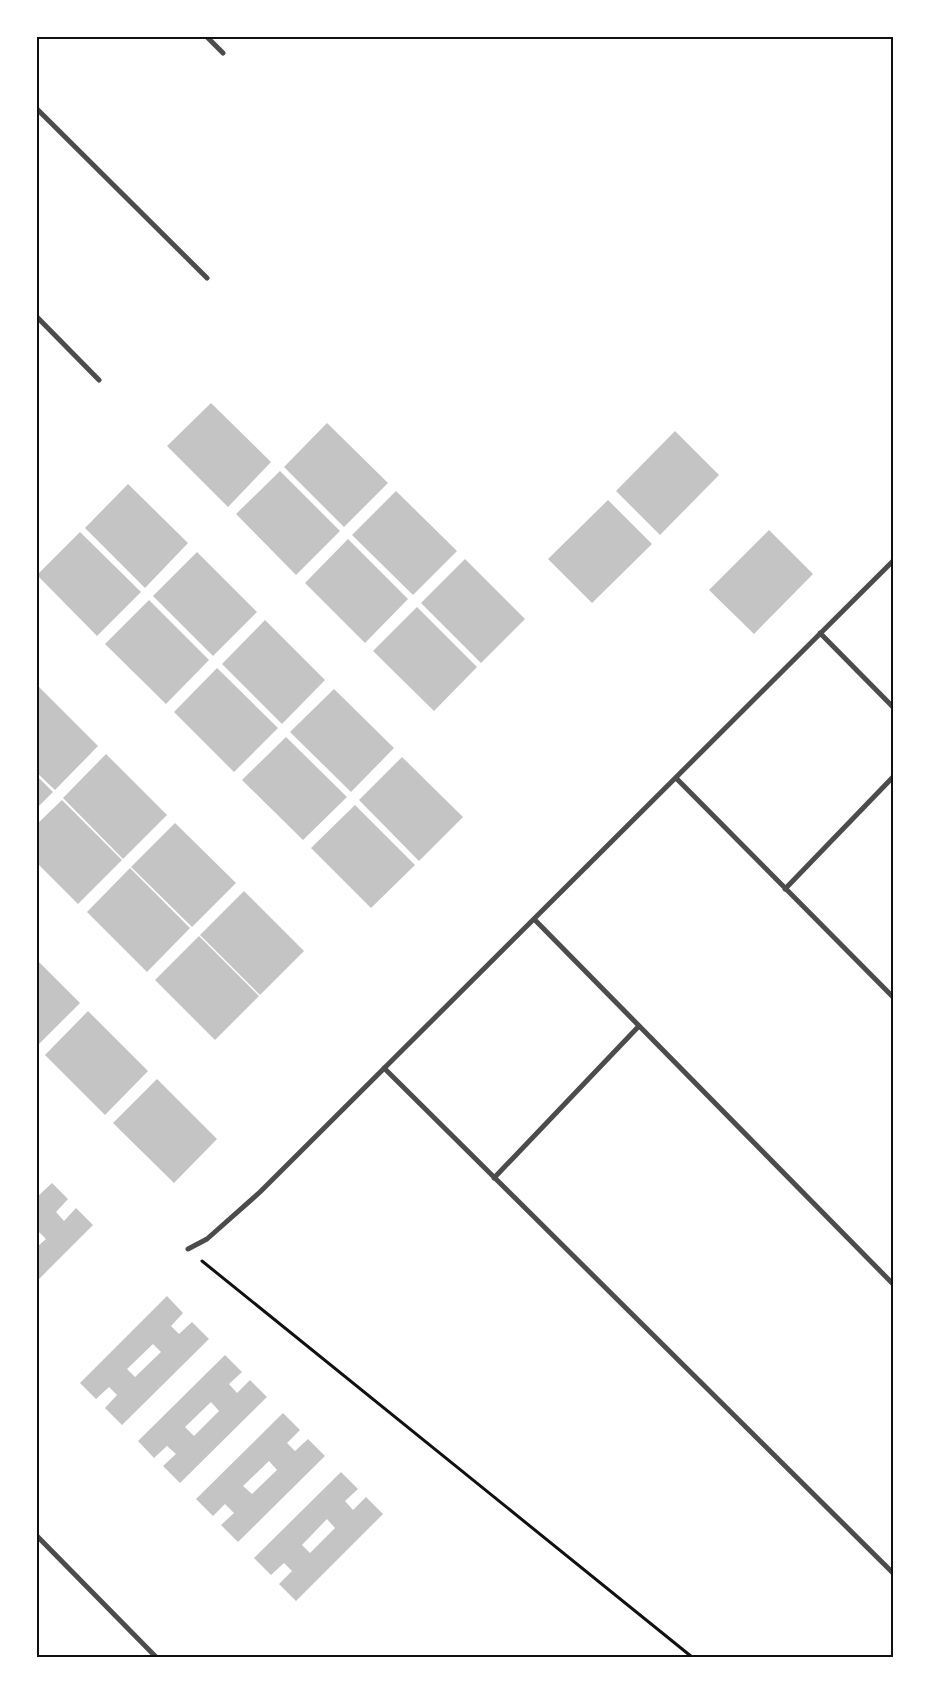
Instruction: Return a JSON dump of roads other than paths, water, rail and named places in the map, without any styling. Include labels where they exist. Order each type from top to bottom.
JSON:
[{"type":"street","points":[[206,36],[223,53]]},
{"type":"street","points":[[36,108],[207,278]]},
{"type":"street","points":[[36,316],[99,380]]},
{"type":"street","points":[[188,1249],[207,1239],[260,1192],[893,561]]},
{"type":"street","points":[[820,633],[893,707]]},
{"type":"street","points":[[785,889],[893,777]]},
{"type":"street","points":[[676,778],[893,997]]},
{"type":"street","points":[[534,919],[893,1284]]},
{"type":"street","points":[[494,1178],[639,1026]]},
{"type":"street","points":[[384,1068],[893,1573]]},
{"type":"street","points":[[36,1534],[156,1657]]}]
